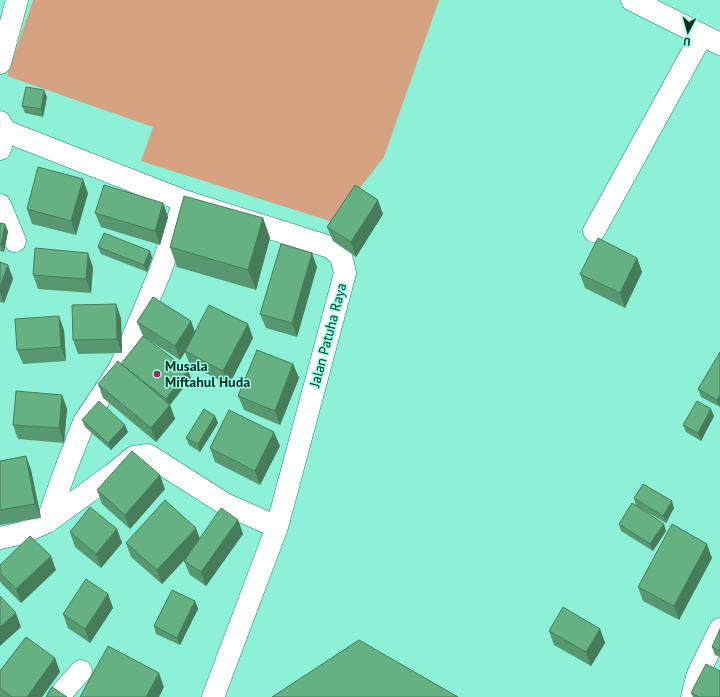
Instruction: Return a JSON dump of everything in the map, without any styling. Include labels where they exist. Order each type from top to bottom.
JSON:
[{"type":"street","points":[[0,63],[17,0]]},
{"type":"street","points":[[594,231],[711,39],[632,0]]},
{"type":"street","name":"Jalan Patuha Raya","points":[[2,134],[184,201],[330,247],[341,256],[345,273],[277,527],[213,697]]},
{"type":"street","points":[[47,522],[64,471],[84,422],[120,368],[123,361],[160,272],[184,201]]},
{"type":"street","points":[[0,205],[15,241]]},
{"type":"street","points":[[0,538],[22,533],[47,522],[134,457],[148,456],[225,504],[277,527]]},
{"type":"street","points":[[692,697],[698,674],[720,629]]},
{"type":"street","points":[[58,697],[81,671]]},
{"type":"shaded area","points":[[33,0],[439,0],[384,157],[333,222],[141,161],[153,127],[7,76]]},
{"type":"building","points":[[26,87],[44,90],[41,109],[22,106]]},
{"type":"building","points":[[38,167],[83,179],[71,221],[27,209]]},
{"type":"building","points":[[104,185],[163,203],[155,231],[95,213]]},
{"type":"building","points":[[355,185],[378,200],[351,242],[327,227]]},
{"type":"building","points":[[184,196],[263,218],[248,270],[170,247]]},
{"type":"building","points":[[0,223],[5,224],[1,245],[0,244]]},
{"type":"building","points":[[104,233],[150,251],[144,265],[98,247]]},
{"type":"building","points":[[598,238],[637,258],[620,293],[580,274]]},
{"type":"building","points":[[281,244],[312,253],[292,323],[260,314]]},
{"type":"building","points":[[35,248],[88,253],[86,279],[33,275]]},
{"type":"building","points":[[0,262],[8,265],[0,287]]},
{"type":"building","points":[[153,297],[191,321],[175,346],[137,322]]},
{"type":"building","points":[[116,304],[117,339],[73,340],[72,305]]},
{"type":"building","points":[[209,305],[248,324],[223,371],[185,351]]},
{"type":"building","points":[[59,316],[61,347],[17,350],[15,319]]},
{"type":"building","name":"Musala Miftahul Huda","points":[[143,336],[188,370],[166,399],[121,364]]},
{"type":"building","points":[[257,350],[293,364],[275,411],[238,396]]},
{"type":"building","points":[[720,352],[720,395],[717,400],[698,389]]},
{"type":"building","points":[[118,361],[170,405],[151,428],[98,384]]},
{"type":"building","points":[[16,391],[62,395],[59,428],[13,425]]},
{"type":"building","points":[[99,401],[125,425],[108,443],[82,420]]},
{"type":"building","points":[[697,401],[711,409],[698,433],[683,425]]},
{"type":"building","points":[[204,409],[215,416],[198,444],[186,438]]},
{"type":"building","points":[[229,410],[274,432],[255,471],[210,448]]},
{"type":"building","points":[[132,451],[160,475],[125,515],[97,490]]},
{"type":"building","points":[[26,456],[35,504],[0,510],[0,461]]},
{"type":"building","points":[[643,484],[672,501],[663,516],[634,498]]},
{"type":"building","points":[[165,500],[196,528],[157,570],[126,543]]},
{"type":"building","points":[[632,503],[664,524],[650,544],[619,524]]},
{"type":"building","points":[[90,507],[117,529],[96,554],[70,532]]},
{"type":"building","points":[[221,508],[238,520],[201,572],[184,561]]},
{"type":"building","points":[[672,524],[707,544],[674,606],[638,587]]},
{"type":"building","points":[[30,536],[51,556],[16,589],[0,573],[0,565]]},
{"type":"building","points":[[86,579],[108,594],[85,629],[63,614]]},
{"type":"building","points":[[172,590],[195,601],[177,638],[154,626]]},
{"type":"building","points":[[0,596],[16,613],[0,627]]},
{"type":"building","points":[[563,607],[600,629],[586,652],[549,631]]},
{"type":"building","points":[[720,629],[720,651],[712,647]]},
{"type":"building","points":[[26,637],[55,658],[27,697],[12,697],[0,688],[0,671]]},
{"type":"building","points":[[359,640],[458,697],[272,697]]},
{"type":"building","points":[[108,646],[159,673],[146,697],[80,697]]},
{"type":"building","points":[[706,664],[720,671],[720,697],[699,697],[691,693]]},
{"type":"building","points":[[52,687],[67,697],[46,697]]},
{"type":"place","name":"Musala Miftahul Huda","points":[[157,374]]}]
